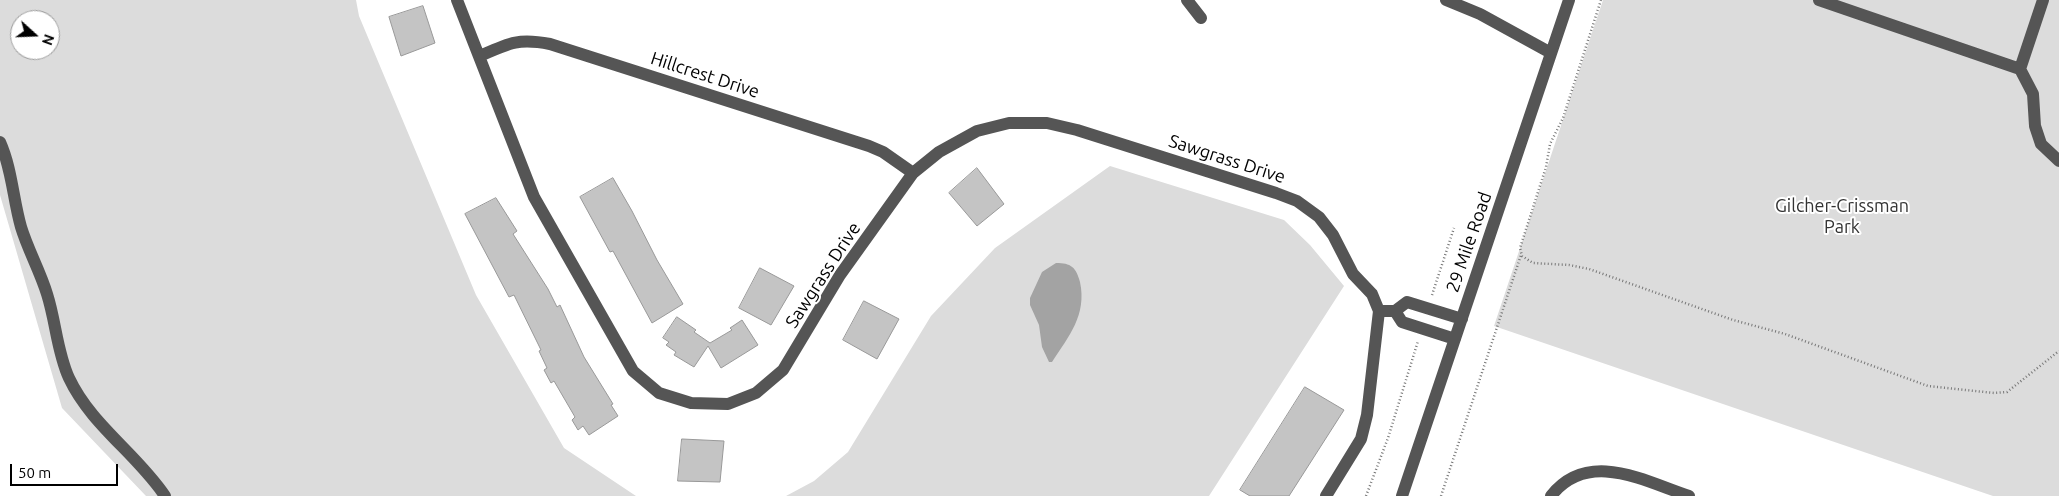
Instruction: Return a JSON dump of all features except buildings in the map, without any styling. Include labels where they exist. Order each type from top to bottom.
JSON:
[{"type":"street","name":"Sawgrass Drive","points":[[457,0],[534,197],[632,371],[659,393],[691,403],[728,404],[756,393],[783,370],[840,275],[913,173],[939,152],[977,131],[1009,123],[1047,123],[1077,130],[1276,193],[1297,202],[1319,218],[1333,235],[1353,274],[1372,294],[1379,310]]},
{"type":"street","points":[[1187,0],[1201,18]]},
{"type":"street","points":[[1446,0],[1480,14],[1551,53]]},
{"type":"street","name":"29 Mile Road","points":[[1402,496],[1569,0]]},
{"type":"street","points":[[1819,0],[2020,69]]},
{"type":"street","points":[[2043,0],[2020,69],[2032,94],[2036,126],[2041,144],[2059,161]]},
{"type":"street","name":"Hillcrest Drive","points":[[480,56],[511,42],[534,41],[550,44],[870,146],[883,152],[913,173]]},
{"type":"street","points":[[0,142],[9,166],[21,226],[32,259],[47,293],[62,360],[69,379],[99,422],[141,467],[164,496]]},
{"type":"street","points":[[1326,496],[1361,439],[1367,415],[1379,310],[1395,311],[1407,302],[1462,319]]},
{"type":"street","points":[[1395,311],[1402,322],[1455,339]]},
{"type":"street","points":[[1551,496],[1564,482],[1590,471],[1603,470],[1619,472],[1689,496]]},
{"type":"path","points":[[1441,496],[1521,254],[1520,248],[1546,166],[1550,144],[1563,118],[1602,0]]},
{"type":"path","points":[[1428,309],[1454,228]]},
{"type":"path","points":[[1521,254],[1526,260],[1533,263],[1569,265],[1589,269],[1733,320],[1785,334],[1928,386],[1971,389],[1994,393],[2008,392],[2059,351]]},
{"type":"path","points":[[1366,496],[1388,438],[1422,328]]},
{"type":"green space","points":[[0,0],[356,0],[359,16],[476,295],[564,448],[636,496],[146,496],[62,408],[0,195]]},
{"type":"green space","name":"Gilcher-Crissman Park","points":[[1603,0],[2059,0],[2059,496],[1993,496],[1494,326]]},
{"type":"green space","points":[[1110,166],[1284,220],[1310,245],[1344,286],[1209,496],[786,496],[814,481],[848,452],[931,316],[995,248]]},
{"type":"shaded area","points":[[1056,263],[1066,264],[1075,269],[1082,294],[1079,315],[1075,325],[1052,362],[1049,362],[1042,347],[1039,325],[1030,305],[1030,298],[1042,272]]}]
